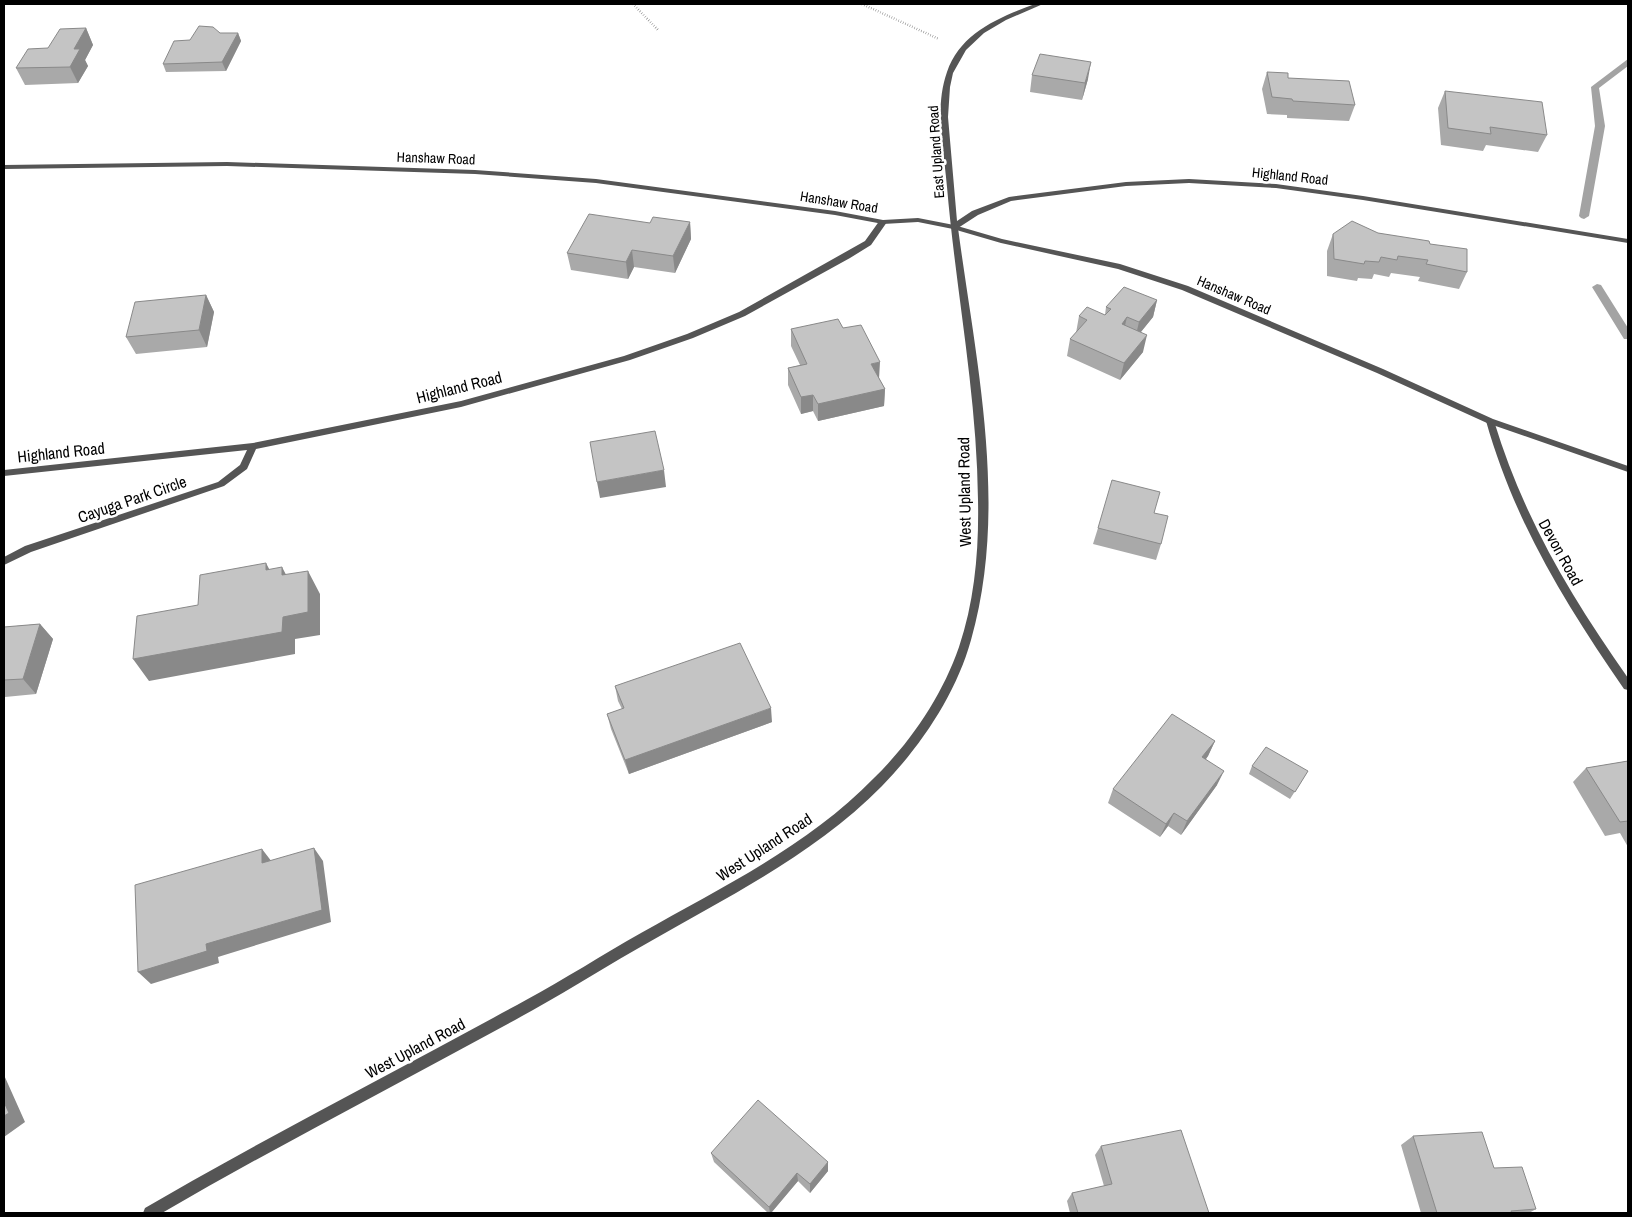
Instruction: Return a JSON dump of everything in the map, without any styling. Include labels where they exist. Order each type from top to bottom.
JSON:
[{"type":"street","name":"East Upland Road","points":[[954,227],[943,108],[949,75],[956,60],[972,38],[1006,16],[1040,4]]},
{"type":"street","name":"Hanshaw Road","points":[[4,167],[227,164],[474,172],[596,181],[836,213],[883,222],[918,220],[954,227],[1001,241],[1120,267],[1185,288],[1380,371],[1490,421],[1628,469]]},
{"type":"street","name":"Highland Road","points":[[954,227],[975,213],[1009,199],[1126,184],[1189,181],[1276,186],[1628,241]]},
{"type":"street","name":"Highland Road","points":[[4,472],[253,446],[461,404],[627,358],[690,336],[742,314],[848,256],[868,243],[883,222]]},
{"type":"street","name":"West Upland Road","points":[[150,1213],[219,1172],[529,1005],[773,864],[817,834],[861,799],[897,760],[930,715],[948,684],[964,644],[975,605],[984,529],[981,446],[954,227]]},
{"type":"street","name":"Devon Road","points":[[1490,421],[1499,454],[1529,526],[1563,589],[1628,686]]},
{"type":"street","name":"Cayuga Park Circle","points":[[4,561],[28,550],[221,484],[244,467],[253,446]]},
{"type":"path","points":[[633,4],[659,31]]},
{"type":"path","points":[[862,4],[940,40]]},
{"type":"building","points":[[199,26],[213,27],[220,33],[238,33],[222,62],[163,64],[174,41],[190,40]]},
{"type":"building","points":[[86,28],[74,49],[80,49],[70,67],[16,68],[28,49],[48,48],[60,29]]},
{"type":"building","points":[[1040,54],[1091,62],[1085,83],[1032,75]]},
{"type":"building","points":[[1267,72],[1288,73],[1288,78],[1349,81],[1355,105],[1293,101],[1292,99],[1272,97]]},
{"type":"building","points":[[1445,91],[1542,102],[1547,135],[1490,127],[1491,134],[1448,128]]},
{"type":"building","points":[[589,214],[650,223],[653,217],[690,222],[673,256],[632,250],[626,262],[567,253]]},
{"type":"building","points":[[1352,221],[1378,233],[1429,241],[1430,244],[1467,249],[1467,272],[1426,264],[1428,260],[1398,256],[1397,260],[1381,257],[1379,262],[1365,261],[1364,264],[1334,259],[1333,234]]},
{"type":"building","points":[[1124,287],[1157,300],[1139,322],[1127,317],[1122,324],[1147,335],[1124,363],[1070,339],[1087,320],[1079,316],[1087,307],[1105,315],[1111,309],[1106,307]]},
{"type":"building","points":[[206,295],[199,330],[126,337],[135,302]]},
{"type":"building","points":[[838,319],[843,328],[861,325],[880,362],[871,364],[885,389],[818,404],[813,395],[801,397],[788,368],[807,364],[791,329]]},
{"type":"building","points":[[655,431],[664,470],[597,482],[590,442]]},
{"type":"building","points":[[1112,480],[1160,492],[1154,513],[1168,516],[1161,544],[1098,528]]},
{"type":"building","points":[[266,563],[266,570],[282,567],[282,575],[308,571],[308,612],[283,617],[282,632],[133,659],[137,616],[198,605],[200,575]]},
{"type":"building","points":[[40,624],[23,679],[4,680],[4,627]]},
{"type":"building","points":[[740,643],[771,708],[625,760],[607,714],[624,708],[615,686]]},
{"type":"building","points":[[1172,714],[1215,741],[1202,757],[1224,771],[1187,821],[1174,813],[1166,824],[1113,789]]},
{"type":"building","points":[[1266,747],[1308,771],[1295,792],[1252,766]]},
{"type":"building","points":[[1628,761],[1628,821],[1620,822],[1586,768]]},
{"type":"building","points":[[314,848],[322,910],[206,944],[207,951],[138,972],[135,885],[262,849],[262,863]]},
{"type":"building","points":[[758,1100],[828,1162],[810,1184],[797,1173],[769,1207],[711,1153]]},
{"type":"building","points":[[4,1102],[9,1113],[4,1116]]},
{"type":"building","points":[[1181,1130],[1209,1213],[1078,1213],[1072,1193],[1112,1184],[1101,1146]]},
{"type":"building","points":[[1482,1132],[1494,1168],[1522,1167],[1536,1209],[1511,1211],[1512,1213],[1437,1213],[1413,1136]]},
{"type":"waterway","points":[[1584,216],[1600,126],[1595,87],[1628,62]]},
{"type":"waterway","points":[[1597,287],[1628,336]]}]
